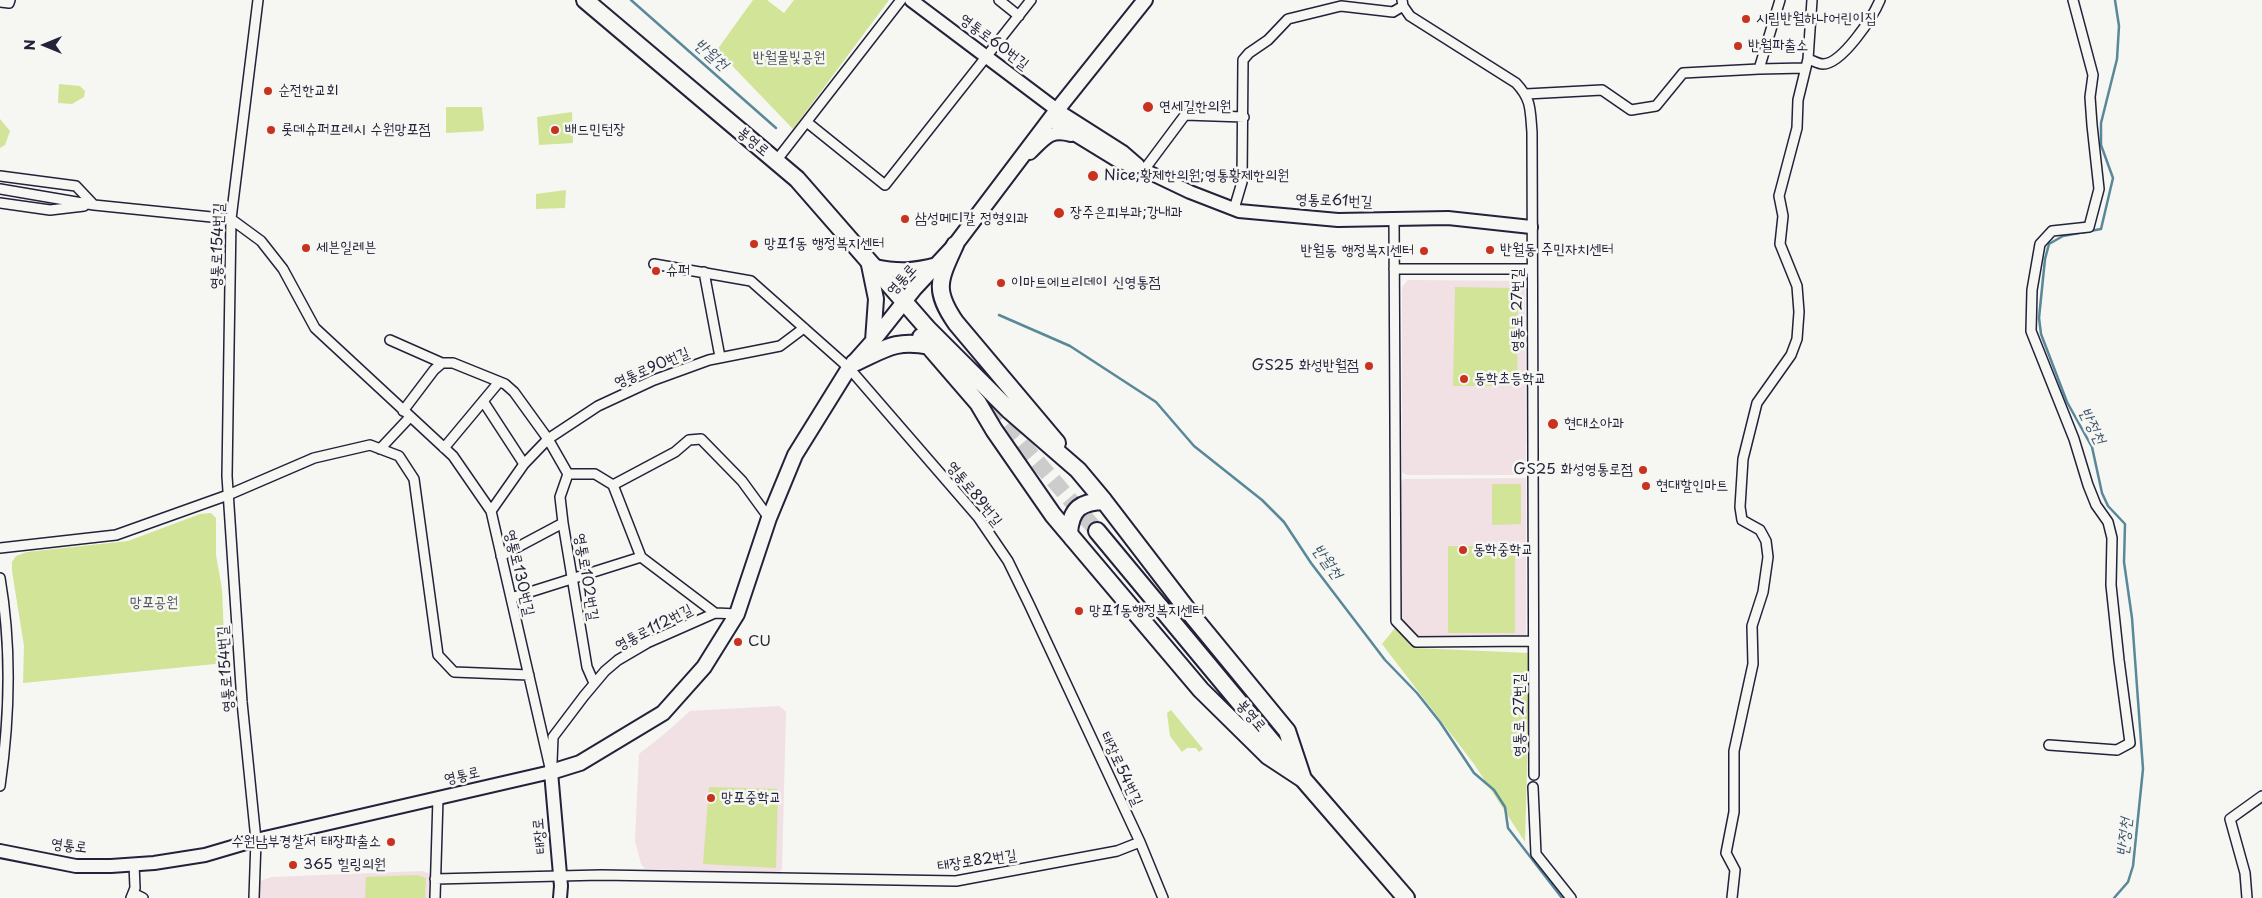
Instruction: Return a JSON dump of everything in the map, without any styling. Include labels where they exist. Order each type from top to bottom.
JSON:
[{"type":"highway","name":"봉영로","points":[[585,0],[797,179],[928,329],[1010,411],[1078,470]]},
{"type":"highway","points":[[955,245],[942,276],[941,295],[943,305],[956,323],[1050,432],[1190,613],[1287,731],[1303,779]]},
{"type":"highway","points":[[904,300],[912,327],[978,403],[994,430],[1053,515],[1201,690],[1268,756],[1303,779]]},
{"type":"highway","points":[[851,366],[897,344],[930,346]]},
{"type":"highway","points":[[1078,545],[1069,533],[1071,517],[1082,504],[1104,501]]},
{"type":"highway","name":"봉영로","points":[[1097,531],[1303,779],[1406,898]]},
{"type":"main road","name":"영통로","points":[[551,772],[580,763],[663,713],[704,667],[737,614],[770,518],[795,456],[851,366],[874,341],[904,300],[955,245],[1145,0]]},
{"type":"main road","points":[[874,341],[876,299],[871,263],[893,271],[913,271],[938,264]]},
{"type":"street","points":[[0,2],[9,3],[10,0]]},
{"type":"street","name":"영통로154번길","points":[[254,898],[256,840],[242,702],[228,495],[231,219],[258,0]]},
{"type":"street","points":[[776,161],[901,0]]},
{"type":"street","name":"영통로60번길","points":[[911,0],[986,57],[1054,115]]},
{"type":"street","points":[[999,0],[1019,16]]},
{"type":"street","points":[[808,122],[885,185],[1032,0]]},
{"type":"street","points":[[1759,69],[1780,0]]},
{"type":"street","points":[[1732,898],[1734,870],[1726,853],[1734,812],[1734,751],[1753,664],[1752,626],[1763,592],[1768,557],[1766,541],[1760,530],[1742,520],[1741,481],[1757,403],[1791,355],[1797,339],[1799,312],[1797,286],[1780,244],[1783,216],[1779,196],[1797,128],[1798,100],[1807,63],[1812,0]]},
{"type":"street","points":[[1234,209],[1242,182],[1244,60],[1249,53],[1268,40],[1288,19],[1341,6],[1393,12],[1410,16],[1516,83],[1526,94],[1602,90],[1631,110],[1656,106],[1684,72],[1759,69],[1832,62],[1848,50],[1880,0]]},
{"type":"street","points":[[2049,745],[2117,750],[2130,743],[2118,660],[2111,585],[2112,538],[2108,522],[2096,505],[2088,485],[2074,439],[2031,331],[2032,290],[2040,244],[2052,231],[2088,227],[2099,189],[2090,97],[2093,75],[2073,0]]},
{"type":"street","points":[[1393,12],[1402,3],[1410,16]]},
{"type":"street","name":"영통로 27번길","points":[[1526,94],[1530,104],[1532,132],[1534,776]]},
{"type":"street","points":[[1054,115],[1076,136],[1118,161],[1144,170]]},
{"type":"street","points":[[1054,115],[1124,152],[1144,170]]},
{"type":"street","points":[[1144,170],[1186,115],[1244,117]]},
{"type":"street","points":[[1016,164],[1051,133],[1060,132],[1076,136]]},
{"type":"street","name":"영통로61번길","points":[[1144,170],[1190,192],[1234,209],[1262,214],[1338,220],[1448,218],[1531,227]]},
{"type":"street","points":[[0,176],[76,186],[94,205]]},
{"type":"street","points":[[0,188],[94,205],[231,219]]},
{"type":"street","points":[[0,204],[50,210],[94,205]]},
{"type":"street","name":"영통로130번길","points":[[231,219],[261,241],[271,253],[283,269],[315,328],[453,456],[491,511],[551,772]]},
{"type":"street","points":[[1394,219],[1396,621],[1416,642],[1534,641]]},
{"type":"street","points":[[654,264],[751,281],[851,366]]},
{"type":"street","points":[[1394,268],[1531,269]]},
{"type":"street","points":[[704,272],[720,358]]},
{"type":"street","name":"영통로90번길","points":[[491,511],[524,464],[548,439],[598,406],[654,380],[709,360],[780,346],[804,328]]},
{"type":"street","points":[[390,340],[442,363],[453,364],[505,384],[514,392],[548,439],[568,474],[595,474],[613,485],[641,557],[716,612],[737,614]]},
{"type":"street","points":[[380,448],[406,414],[434,370],[442,363]]},
{"type":"street","name":"영통로89번길","points":[[851,366],[978,517],[1008,561],[1052,654]]},
{"type":"street","points":[[444,448],[499,382]]},
{"type":"street","points":[[483,401],[524,464]]},
{"type":"street","points":[[613,485],[676,452],[689,440],[701,439],[742,481],[770,518]]},
{"type":"street","points":[[0,548],[116,535],[228,495],[314,458],[370,445],[399,456],[414,479],[438,655],[454,672],[529,675]]},
{"type":"street","name":"영통로102번길","points":[[568,474],[560,497],[563,523],[587,667],[594,683]]},
{"type":"street","points":[[501,556],[563,523]]},
{"type":"street","points":[[511,598],[641,557]]},
{"type":"street","points":[[0,578],[7,621],[10,664],[9,705],[0,786]]},
{"type":"street","name":"영통로112번길","points":[[551,772],[553,737],[594,683],[618,660],[632,651],[716,612]]},
{"type":"street","name":"태장로54번길","points":[[1052,654],[1140,842],[1163,898]]},
{"type":"street","name":"영통로","points":[[0,851],[76,866],[134,864],[205,855],[256,840],[551,772]]},
{"type":"street","name":"태장로","points":[[551,772],[560,876],[560,898]]},
{"type":"street","points":[[1533,787],[1536,854],[1571,898]]},
{"type":"street","points":[[2247,898],[2245,874],[2230,819],[2262,796]]},
{"type":"street","points":[[434,898],[438,798]]},
{"type":"street","name":"태장로82번길","points":[[435,879],[601,875],[956,881],[1117,851],[1140,842]]},
{"type":"street","points":[[134,864],[132,895],[144,898]]},
{"type":"shaded area","name":"동학초등학교","points":[[1408,280],[1519,281],[1525,285],[1526,475],[1406,475],[1402,472],[1402,287]]},
{"type":"shaded area","name":"동학중학교","points":[[1526,478],[1526,638],[1416,637],[1399,618],[1400,482],[1404,479]]},
{"type":"shaded area","name":"망포중학교","points":[[779,706],[786,712],[782,869],[779,873],[645,869],[641,864],[635,841],[639,754],[690,711]]},
{"type":"shaded area","points":[[423,871],[430,874],[430,898],[260,898],[260,881],[272,877]]},
{"type":"green space","name":"반월물빛공원","points":[[753,0],[767,0],[784,13],[794,0],[889,0],[793,129],[717,50]]},
{"type":"green space","points":[[59,84],[80,86],[85,91],[84,97],[72,104],[58,103]]},
{"type":"green space","points":[[446,107],[482,107],[483,131],[446,133]]},
{"type":"green space","name":"배드민턴장","points":[[572,112],[573,143],[539,145],[537,117]]},
{"type":"green space","points":[[0,119],[10,131],[5,145],[0,148]]},
{"type":"green space","points":[[566,190],[565,208],[536,209],[536,194]]},
{"type":"green space","points":[[1455,287],[1514,288],[1518,294],[1517,386],[1453,386]]},
{"type":"green space","points":[[1492,484],[1521,484],[1521,524],[1492,525]]},
{"type":"green space","name":"망포공원","points":[[211,513],[216,518],[216,555],[222,589],[225,663],[23,683],[24,646],[12,571],[12,562],[16,556],[27,552],[128,541],[200,514]]},
{"type":"green space","points":[[1448,546],[1515,546],[1515,633],[1448,633]]},
{"type":"green space","points":[[1395,628],[1414,648],[1530,653],[1525,842],[1474,764],[1382,644]]},
{"type":"green space","points":[[1171,710],[1203,749],[1199,752],[1196,748],[1187,748],[1182,752],[1170,736],[1167,713]]},
{"type":"green space","points":[[709,787],[778,789],[776,868],[703,864]]},
{"type":"green space","points":[[417,875],[426,878],[425,898],[365,898],[366,877]]},
{"type":"waterway","name":"반월천","points":[[631,0],[776,128]]},
{"type":"waterway","name":"반정천","points":[[2114,898],[2128,882],[2133,866],[2143,769],[2132,618],[2124,562],[2125,524],[2108,506],[2102,493],[2092,447],[2067,402],[2041,334],[2039,318],[2045,259],[2049,244],[2063,236],[2101,229],[2113,178],[2101,145],[2101,123],[2117,59],[2119,26],[2115,0]]},
{"type":"waterway","name":"반월천","points":[[999,315],[1070,346],[1156,402],[1194,446],[1262,500],[1284,522],[1311,563],[1385,660],[1417,693],[1440,722],[1474,773],[1494,790],[1505,807],[1508,828],[1562,898]]},
{"type":"tunnel","points":[[975,389],[1097,531]]},
{"type":"place","name":"시립반월하나어린이집","points":[[1746,19]]},
{"type":"place","name":"반월파출소","points":[[1738,46]]},
{"type":"place","name":"순전한교회","points":[[268,91]]},
{"type":"place","name":"연세길한의원","points":[[1148,107]]},
{"type":"place","name":"롯데슈퍼프레시 수원망포점","points":[[271,130]]},
{"type":"place","name":"배드민턴장","points":[[555,130]]},
{"type":"place","name":"Nice;황제한의원;영통황제한의원","points":[[1093,176]]},
{"type":"place","name":"장주은피부과;강내과","points":[[1059,213]]},
{"type":"place","name":"삼성메디칼 정형외과","points":[[905,219]]},
{"type":"place","name":"망포1동 행정복지센터","points":[[754,244]]},
{"type":"place","name":"세븐일레븐","points":[[306,248]]},
{"type":"place","name":"반월동 주민자치센터","points":[[1490,250]]},
{"type":"place","name":"반월동 행정복지센터","points":[[1424,251]]},
{"type":"place","name":"슈퍼","points":[[656,271]]},
{"type":"place","name":"이마트에브리데이 신영통점","points":[[1001,283]]},
{"type":"place","name":"GS25 화성반월점","points":[[1369,366]]},
{"type":"place","name":"동학초등학교","points":[[1464,379]]},
{"type":"place","name":"현대소아과","points":[[1553,424]]},
{"type":"place","name":"GS25 화성영통로점","points":[[1643,470]]},
{"type":"place","name":"현대할인마트","points":[[1646,486]]},
{"type":"place","name":"동학중학교","points":[[1463,550]]},
{"type":"place","name":"망포1동행정복지센터","points":[[1079,611]]},
{"type":"place","name":"CU","points":[[738,642]]},
{"type":"place","name":"망포중학교","points":[[711,798]]},
{"type":"place","name":"수원남부경찰서 태장파출소","points":[[391,842]]},
{"type":"place","name":"365 힐링의원","points":[[293,865]]}]
